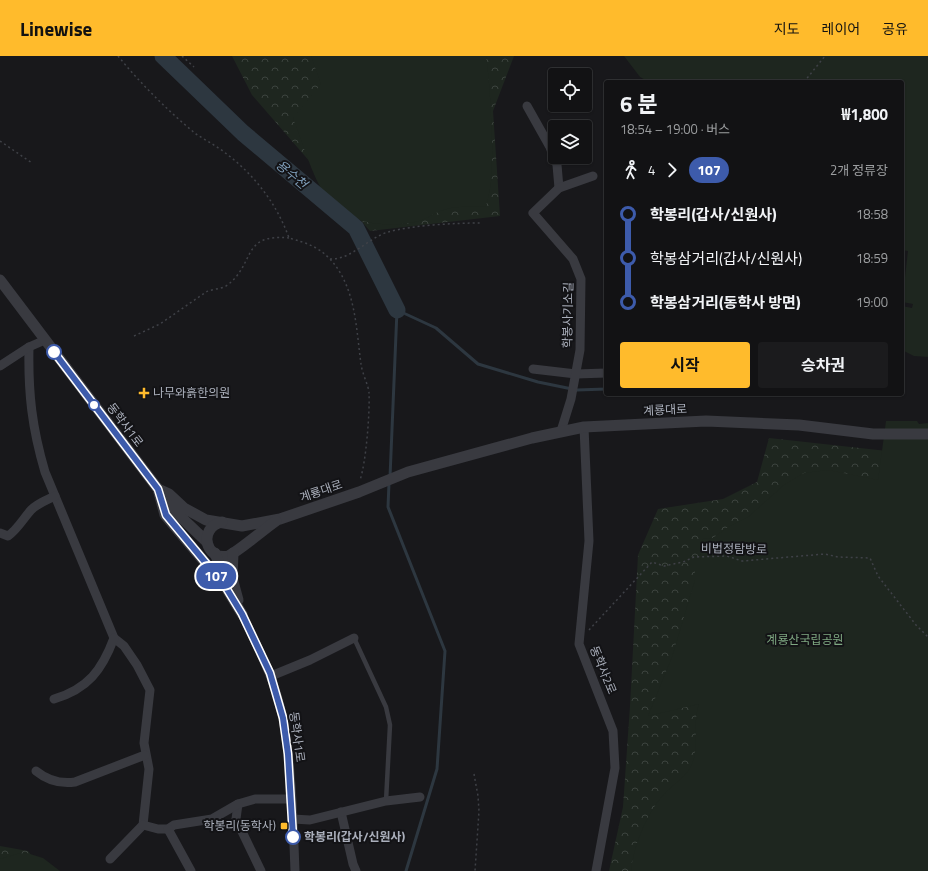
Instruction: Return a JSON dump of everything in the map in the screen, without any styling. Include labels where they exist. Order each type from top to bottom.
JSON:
[{"type":"street","points":[[527,106],[550,147],[557,165],[560,188]]},
{"type":"street","name":"학봉사기소길","points":[[575,378],[580,350],[581,279],[573,260],[533,214],[560,188],[593,176]]},
{"type":"street","name":"동학사1로","points":[[0,280],[159,494]]},
{"type":"street","points":[[1,363],[29,347],[45,340]]},
{"type":"street","points":[[29,347],[28,378],[32,420],[45,472],[114,638],[124,646],[137,665],[150,690],[144,743],[145,755],[149,768],[143,825],[110,859]]},
{"type":"street","points":[[533,369],[575,378],[604,373]]},
{"type":"street","points":[[561,431],[571,399],[575,378]]},
{"type":"street","name":"계룡대로","points":[[280,518],[359,492],[370,486],[408,472],[561,431],[584,427],[706,421],[799,425],[873,434],[928,434]]},
{"type":"street","name":"동학사2로","points":[[584,427],[589,540],[580,644],[613,731],[614,768],[596,871]]},
{"type":"street","points":[[159,494],[169,494],[184,508],[206,520],[242,526],[280,518]]},
{"type":"street","points":[[159,494],[207,542]]},
{"type":"street","points":[[159,494],[166,515],[225,586],[242,614]]},
{"type":"street","points":[[0,533],[8,536],[31,510],[40,503],[55,496]]},
{"type":"street","points":[[242,614],[232,578],[235,551],[240,545],[240,534],[228,523],[217,523],[208,531],[208,547],[215,553],[222,556],[235,551],[280,518]]},
{"type":"street","points":[[215,553],[225,586]]},
{"type":"street","name":"동학사1로","points":[[242,614],[271,676],[283,718],[288,754],[295,871]]},
{"type":"street","points":[[54,699],[68,695],[90,680],[102,666],[114,638]]},
{"type":"street","points":[[271,676],[310,660],[354,638]]},
{"type":"street","points":[[36,770],[42,776],[65,784],[75,782],[145,755]]},
{"type":"street","points":[[293,819],[310,820],[386,801],[420,797]]},
{"type":"street","points":[[143,825],[158,829],[168,829],[174,825],[212,819],[238,804],[255,799],[290,799]]},
{"type":"street","points":[[238,804],[236,819],[260,871]]},
{"type":"street","points":[[341,812],[356,871]]},
{"type":"street","points":[[168,829],[191,871]]},
{"type":"lane","points":[[354,638],[386,707],[390,725],[386,801]]},
{"type":"path","points":[[118,56],[165,107],[197,134],[224,152],[252,176],[273,202],[290,238]]},
{"type":"path","points":[[182,56],[194,67]]},
{"type":"path","points":[[806,80],[825,56]]},
{"type":"path","points":[[0,141],[32,163]]},
{"type":"path","points":[[330,259],[342,257],[387,232],[459,223],[481,223]]},
{"type":"path","points":[[134,336],[146,332],[160,324],[206,292],[214,288],[225,287],[235,278],[257,243],[274,237],[290,238],[312,245],[330,259],[342,276],[351,300],[358,328],[364,380],[369,391],[361,478],[358,484],[359,492]]},
{"type":"path","name":"비법정탐방로","points":[[580,635],[591,628],[652,562],[664,566],[683,562],[694,557],[727,556],[742,561],[825,554],[838,557],[870,558],[878,576],[916,625],[928,637]]},
{"type":"path","points":[[474,774],[479,811],[475,871]]},
{"type":"green space","points":[[232,56],[514,56],[493,111],[500,216],[370,231],[252,95]]},
{"type":"green space","points":[[311,56],[486,56],[490,99],[492,158],[491,182],[486,206],[452,208],[440,211],[419,221],[381,224],[355,219],[334,206],[326,197],[316,178],[293,118],[321,84]]},
{"type":"green space","points":[[624,56],[928,56],[928,357],[914,356],[904,351],[904,306],[912,308],[913,304],[904,302],[904,285],[908,251],[904,250],[904,80],[645,80],[640,77]]},
{"type":"green space","name":"계룡산국립공원","points":[[886,421],[917,421],[919,424],[928,423],[928,871],[631,871],[635,850],[648,818],[660,799],[690,768],[694,756],[696,719],[699,704],[648,716],[672,657],[695,580],[695,560],[700,560],[703,539],[713,538],[728,527],[748,517],[784,485],[804,473],[828,470],[878,480]]},
{"type":"green space","name":"계룡산국립공원","points":[[769,438],[887,451],[928,871],[609,871],[623,807],[638,555],[658,509],[723,499],[757,482]]},
{"type":"green space","points":[[0,846],[28,851],[44,871],[0,871]]},
{"type":"green space","points":[[27,853],[43,858],[60,871],[0,871],[0,859]]},
{"type":"waterway","name":"용수천","points":[[163,56],[243,133],[356,228],[397,310]]},
{"type":"waterway","points":[[390,477],[397,310],[436,328],[478,364],[538,382],[577,390],[604,389]]},
{"type":"waterway","points":[[389,483],[388,507],[445,651],[437,769],[406,871]]},
{"type":"bus line","name":"107","points":[[54,352],[158,489],[166,515],[225,586],[242,614],[270,673],[283,718],[288,754],[293,837]]},
{"type":"place","name":"나무와흙한의원","points":[[144,393]]},
{"type":"place","name":"학봉리(동학사)","points":[[284,826]]},
{"type":"place","name":"학봉리(갑사/신원사)","points":[[293,837]]}]
